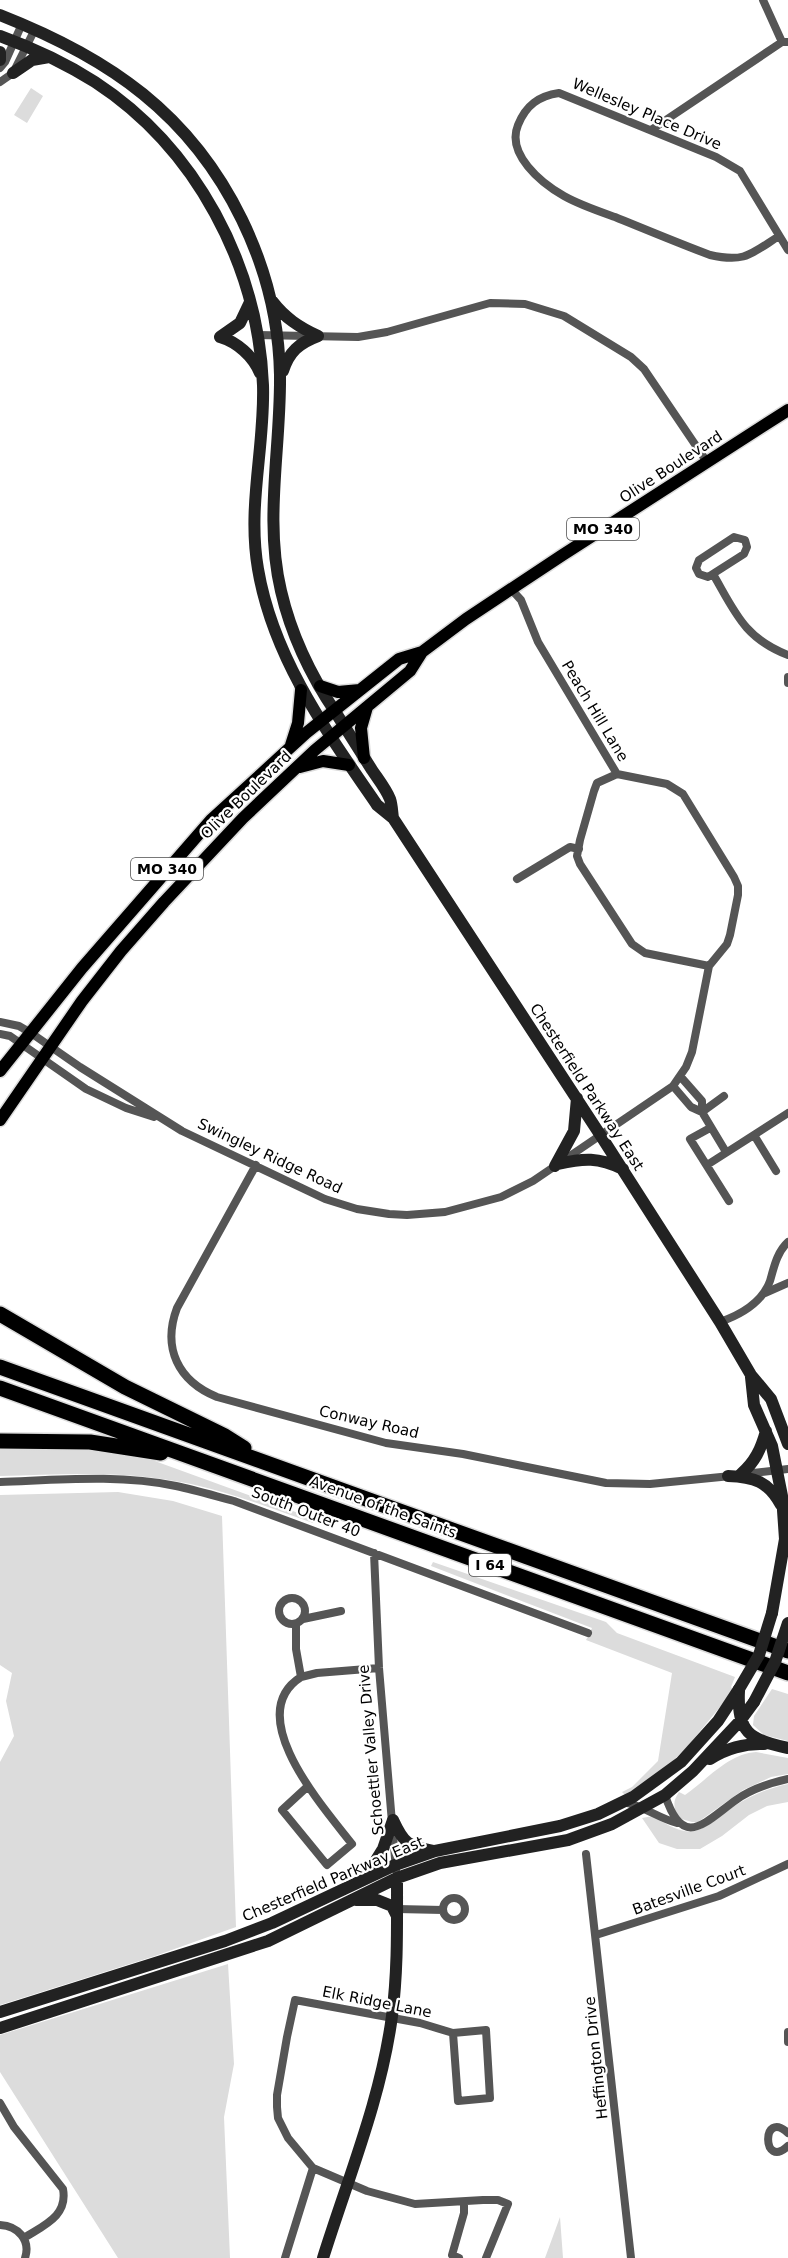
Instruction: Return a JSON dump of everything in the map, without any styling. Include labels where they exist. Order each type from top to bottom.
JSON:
[{"type":"highway","points":[[0,1314],[125,1387],[225,1436],[272,1465]]},
{"type":"highway","name":"Avenue of the Saints","points":[[0,1367],[788,1651]]},
{"type":"highway","name":"Avenue of the Saints","points":[[0,1388],[788,1672]]},
{"type":"highway","points":[[0,1441],[90,1442],[192,1458]]},
{"type":"main road","name":"Olive Boulevard","points":[[0,1071],[116,926],[211,820],[291,745],[399,659],[422,652],[511,589],[788,410]]},
{"type":"main road","name":"Olive Boulevard","points":[[0,1120],[101,976],[142,926],[204,858],[293,770],[410,671],[422,652]]},
{"type":"main road","points":[[320,686],[338,692],[361,690]]},
{"type":"main road","points":[[291,745],[298,723],[301,690]]},
{"type":"main road","points":[[364,758],[361,728],[368,705]]},
{"type":"main road","points":[[293,770],[323,761],[349,765]]},
{"type":"street","points":[[651,130],[785,42],[763,0]]},
{"type":"street","name":"Chesterfield Parkway East","points":[[0,15],[82,52],[143,94],[189,140],[230,197],[260,262],[278,335],[280,381],[278,448],[273,503],[274,546],[281,590],[306,662],[334,712],[389,797],[393,818]]},
{"type":"street","points":[[0,68],[22,24]]},
{"type":"street","points":[[13,73],[35,29]]},
{"type":"street","name":"Chesterfield Parkway East","points":[[0,36],[27,46],[96,83],[133,112],[171,150],[202,190],[225,230],[245,279],[258,335],[262,378],[261,424],[254,489],[254,532],[258,568],[273,626],[301,690],[376,805],[393,818],[602,1136],[751,1375],[771,1399],[785,1430],[788,1443]]},
{"type":"street","points":[[0,52],[0,60]]},
{"type":"street","points":[[0,81],[32,60],[49,57]]},
{"type":"street","name":"Wellesley Place Drive","points":[[780,236],[735,260],[710,255],[563,195],[519,156],[515,143],[516,131],[527,108],[537,100],[559,93],[711,155],[740,171],[780,236],[788,250]]},
{"type":"street","points":[[270,299],[283,315],[318,336]]},
{"type":"street","points":[[250,302],[240,323],[220,337],[237,345],[250,356],[262,378]]},
{"type":"street","points":[[258,335],[358,337],[379,334],[490,303],[507,302],[541,309],[564,316],[631,357],[644,369],[707,462]]},
{"type":"street","points":[[280,381],[287,357],[299,345],[318,336]]},
{"type":"street","points":[[734,537],[745,540],[747,548],[744,554],[713,574],[705,577],[699,574],[696,568],[699,560],[734,537]]},
{"type":"street","points":[[713,574],[738,616],[753,635],[769,647],[788,655]]},
{"type":"street","name":"Peach Hill Lane","points":[[511,589],[521,600],[538,642],[617,774],[667,784],[683,794],[735,877],[738,895],[727,944],[709,966],[692,1052],[680,1076],[673,1086],[602,1136]]},
{"type":"street","points":[[788,677],[788,683]]},
{"type":"street","points":[[617,774],[597,783],[577,856],[580,864],[632,944],[645,953],[709,966]]},
{"type":"street","points":[[517,879],[570,848],[579,849]]},
{"type":"street","name":"Swingley Ridge Road","points":[[0,1022],[19,1026],[31,1033],[182,1131],[308,1191],[340,1204],[372,1212],[407,1215],[445,1212],[501,1197],[533,1181],[602,1136]]},
{"type":"street","name":"Swingley Ridge Road","points":[[0,1034],[10,1036],[99,1096],[126,1108],[163,1119]]},
{"type":"street","points":[[680,1076],[702,1101],[702,1112],[726,1152]]},
{"type":"street","points":[[673,1086],[691,1107],[702,1112]]},
{"type":"street","points":[[702,1112],[724,1096]]},
{"type":"street","points":[[556,1165],[574,1131],[577,1098]]},
{"type":"street","points":[[707,1165],[788,1113]]},
{"type":"street","points":[[710,1128],[690,1139],[729,1201]]},
{"type":"street","points":[[754,1135],[776,1171]]},
{"type":"street","points":[[556,1165],[581,1158],[599,1160],[623,1169]]},
{"type":"street","name":"Conway Road","points":[[256,1165],[172,1321],[171,1337],[178,1366],[187,1379],[197,1387],[217,1397],[386,1443],[463,1454],[606,1483],[650,1485],[783,1470]]},
{"type":"street","points":[[765,1293],[775,1263],[788,1242]]},
{"type":"street","points":[[720,1322],[739,1315],[765,1293],[788,1283]]},
{"type":"street","name":"Chesterfield Parkway East","points":[[0,2012],[225,1941],[272,1923],[395,1865],[435,1851],[560,1826],[598,1814],[623,1802],[681,1762],[718,1721],[737,1694],[759,1655],[776,1595],[785,1539],[783,1470],[754,1405],[751,1375]]},
{"type":"street","points":[[741,1474],[754,1461],[762,1447],[766,1431]]},
{"type":"street","points":[[728,1476],[745,1477],[765,1484],[774,1492],[783,1509]]},
{"type":"street","name":"South Outer 40","points":[[0,1482],[76,1479],[132,1481],[175,1486],[234,1501],[588,1634]]},
{"type":"street","name":"Schoettler Valley Drive","points":[[323,2258],[375,2101],[392,2017],[398,1945],[397,1878],[379,1668],[374,1553]]},
{"type":"street","points":[[776,1595],[788,1585]]},
{"type":"street","points":[[301,1677],[296,1649],[300,1621],[341,1611]]},
{"type":"street","name":"Chesterfield Parkway East","points":[[0,2028],[268,1941],[397,1878],[440,1863],[568,1840],[612,1824],[665,1796],[696,1768],[740,1721],[754,1702],[775,1662],[788,1623]]},
{"type":"street","points":[[307,1787],[282,1810],[327,1865],[352,1844],[307,1787],[291,1755],[279,1715],[279,1704],[290,1684],[301,1677],[317,1673],[379,1668]]},
{"type":"street","points":[[737,1694],[740,1721],[756,1739],[767,1744],[788,1748]]},
{"type":"street","points":[[696,1768],[720,1752],[740,1746],[767,1744]]},
{"type":"street","points":[[623,1802],[665,1820],[698,1827],[706,1824],[738,1798],[763,1786],[788,1779]]},
{"type":"street","points":[[665,1796],[671,1815],[683,1825]]},
{"type":"street","points":[[393,1820],[401,1838],[416,1848],[435,1851]]},
{"type":"street","points":[[362,1882],[378,1859],[393,1820]]},
{"type":"street","name":"Heffington Drive","points":[[586,1854],[631,2258]]},
{"type":"street","name":"Batesville Court","points":[[596,1935],[719,1896],[788,1864]]},
{"type":"street","points":[[351,1900],[377,1900],[392,1906],[397,1913],[443,1910]]},
{"type":"street","name":"Elk Ridge Lane","points":[[313,2168],[288,2138],[278,2118],[277,2095],[295,2000],[392,2017],[453,2033],[486,2030],[490,2098],[458,2101],[453,2033]]},
{"type":"street","points":[[788,2032],[788,2042]]},
{"type":"street","points":[[0,2103],[14,2127],[63,2189],[65,2198],[63,2208],[56,2217],[24,2238]]},
{"type":"street","points":[[788,2133],[776,2128],[770,2132],[767,2139],[768,2146],[775,2151],[783,2150],[788,2146]]},
{"type":"street","points":[[285,2258],[313,2168],[367,2191],[415,2204],[498,2200],[508,2204],[486,2258]]},
{"type":"street","points":[[459,2258],[452,2255],[464,2213],[464,2202]]},
{"type":"street","points":[[0,2225],[11,2226],[19,2231],[26,2245],[25,2258]]},
{"type":"shaded area","points":[[31,88],[43,96],[27,123],[14,115]]},
{"type":"shaded area","points":[[50,1446],[87,1448],[152,1460],[315,1519],[313,1523],[222,1492],[167,1480],[96,1474],[0,1476],[0,1449]]},
{"type":"shaded area","points":[[118,1492],[173,1501],[222,1516],[236,1927],[155,1956],[0,2005],[0,1762],[14,1736],[6,1701],[12,1673],[0,1665],[0,1495]]},
{"type":"shaded area","points":[[433,1562],[606,1622],[617,1633],[735,1677],[731,1687],[734,1690],[687,1747],[662,1772],[625,1795],[622,1792],[632,1787],[658,1761],[672,1673],[586,1640],[592,1628],[431,1566]]},
{"type":"shaded area","points":[[772,1689],[788,1694],[788,1741],[764,1735],[753,1725],[754,1716]]},
{"type":"shaded area","points":[[756,1752],[788,1758],[788,1774],[771,1777],[743,1790],[698,1822],[678,1818],[674,1805],[679,1792],[685,1795],[727,1762]]},
{"type":"shaded area","points":[[788,1784],[788,1802],[767,1806],[749,1815],[722,1836],[700,1849],[677,1849],[659,1843],[642,1818],[653,1816],[679,1830],[697,1830],[748,1798]]},
{"type":"shaded area","points":[[228,1964],[234,2064],[224,2117],[230,2258],[118,2258],[0,2072],[0,2035]]},
{"type":"shaded area","points":[[560,2217],[563,2258],[545,2258]]}]
